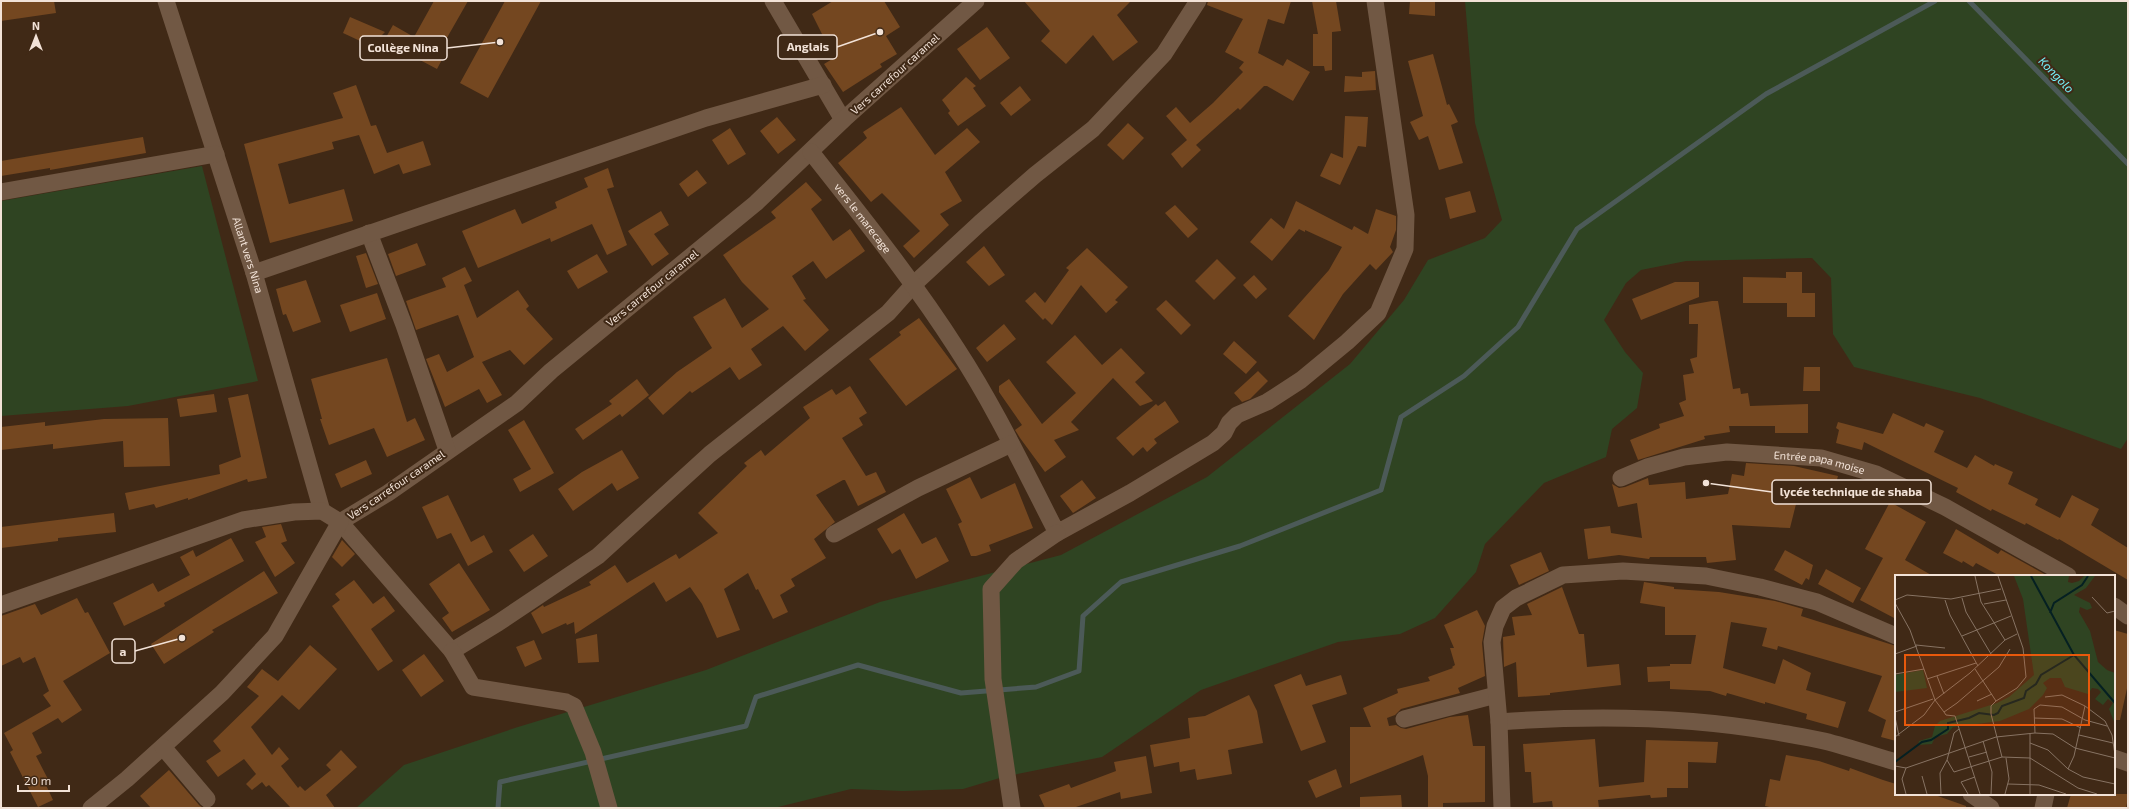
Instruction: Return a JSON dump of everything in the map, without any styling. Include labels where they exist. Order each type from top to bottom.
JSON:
[{"type":"street","name":"Allant vers Nina","points":[[166,1],[254,273],[322,511]]},
{"type":"street","points":[[773,1],[843,120]]},
{"type":"street","name":"Vers carrefour caramel","points":[[609,808],[593,752],[574,706],[566,702],[472,687],[452,651],[340,522],[388,492],[516,403],[563,361],[756,203],[812,152],[843,120],[976,1]]},
{"type":"street","points":[[452,651],[498,623],[598,556],[710,454],[888,313],[914,284],[1029,180],[1093,130],[1164,54],[1198,1]]},
{"type":"street","points":[[1012,808],[993,679],[991,589],[1016,561],[1057,533],[1130,493],[1213,443],[1224,433],[1229,423],[1237,415],[1267,402],[1301,380],[1347,342],[1378,313],[1405,249],[1406,215],[1375,1]]},
{"type":"street","points":[[254,273],[706,118],[823,85]]},
{"type":"street","name":"vers le marecage","points":[[812,152],[914,284],[958,350],[1011,444],[1057,533]]},
{"type":"street","points":[[1,192],[216,154]]},
{"type":"street","points":[[370,233],[404,325],[447,450]]},
{"type":"street","points":[[834,534],[918,488],[1011,444]]},
{"type":"street","name":"Entrée papa moise","points":[[1621,478],[1647,467],[1684,457],[1727,452],[1821,458],[1876,474],[1945,507],[2066,575]]},
{"type":"street","points":[[1,605],[243,520],[294,512],[322,511],[340,522],[275,636],[222,693],[91,808]]},
{"type":"street","points":[[1502,808],[1499,722],[1492,642],[1495,626],[1503,608],[1516,598],[1563,575],[1623,571],[1706,576],[1760,587],[1817,602],[1895,636]]},
{"type":"street","points":[[2115,607],[2128,616]]},
{"type":"street","points":[[1404,718],[1496,695]]},
{"type":"street","points":[[1499,722],[1644,718],[1701,722],[1753,728],[1823,740],[1895,762]]},
{"type":"street","points":[[162,747],[207,799]]},
{"type":"street","points":[[2115,758],[2128,763]]},
{"type":"street","points":[[1972,795],[1991,808]]},
{"type":"street","points":[[2043,808],[2046,795]]},
{"type":"green space","points":[[1465,1],[2128,1],[2128,438],[2121,449],[1980,398],[1854,367],[1833,334],[1831,278],[1812,258],[1686,261],[1641,270],[1626,283],[1604,320],[1625,352],[1643,373],[1637,408],[1612,429],[1606,457],[1544,483],[1485,544],[1476,572],[1435,618],[1400,634],[1338,642],[1201,690],[1102,757],[1003,777],[963,789],[903,791],[851,789],[774,808],[356,808],[404,765],[518,727],[706,670],[880,602],[1061,555],[1207,477],[1350,364],[1404,300],[1428,260],[1485,238],[1502,220],[1475,123]]},
{"type":"green space","points":[[202,166],[258,381],[128,406],[1,416],[1,201]]},
{"type":"building","points":[[1,1],[54,1],[56,13],[1,21]]},
{"type":"building","points":[[434,1],[468,1],[440,50],[446,52],[437,69],[384,41],[393,25],[414,37]]},
{"type":"building","points":[[505,1],[541,1],[488,98],[460,83]]},
{"type":"building","points":[[833,1],[884,1],[900,27],[886,36],[897,54],[880,64],[882,67],[843,92],[824,64],[834,58],[812,14]]},
{"type":"building","points":[[1024,1],[1131,1],[1117,15],[1138,42],[1113,61],[1093,35],[1066,64],[1041,41],[1050,31]]},
{"type":"building","points":[[1208,1],[1291,1],[1284,24],[1268,19],[1258,53],[1283,66],[1287,59],[1310,72],[1293,101],[1267,86],[1264,86],[1240,110],[1238,108],[1196,145],[1201,150],[1182,168],[1171,154],[1187,140],[1166,116],[1176,107],[1190,123],[1213,103],[1243,72],[1239,68],[1244,62],[1225,52],[1243,19],[1207,5]]},
{"type":"building","points":[[1312,1],[1336,1],[1341,31],[1332,32],[1332,70],[1325,71],[1324,66],[1313,66],[1313,34],[1318,34]]},
{"type":"building","points":[[1410,1],[1435,1],[1435,16],[1409,14]]},
{"type":"building","points":[[350,17],[385,32],[371,46],[343,33]]},
{"type":"building","points":[[987,27],[1010,58],[980,80],[957,49]]},
{"type":"building","points":[[1433,54],[1447,105],[1449,104],[1458,122],[1451,125],[1463,163],[1439,170],[1428,136],[1419,140],[1410,122],[1423,116],[1408,61]]},
{"type":"building","points":[[1375,71],[1376,90],[1344,92],[1345,76],[1362,77],[1362,72]]},
{"type":"building","points":[[966,77],[976,86],[973,88],[986,106],[958,126],[948,113],[950,111],[942,100]]},
{"type":"building","points":[[356,85],[371,126],[376,125],[387,153],[423,141],[431,165],[403,174],[399,164],[374,174],[359,135],[332,142],[334,149],[278,164],[289,204],[344,189],[353,221],[270,243],[244,144],[343,118],[333,93]]},
{"type":"building","points":[[1020,86],[1031,100],[1011,116],[1000,103]]},
{"type":"building","points":[[901,107],[935,155],[967,128],[980,142],[945,172],[962,201],[940,214],[949,225],[914,258],[903,246],[920,231],[882,193],[871,202],[838,163],[867,138],[863,132]]},
{"type":"building","points":[[1345,116],[1368,117],[1366,147],[1358,146],[1340,185],[1320,176],[1331,153],[1343,158]]},
{"type":"building","points":[[777,117],[796,140],[778,154],[760,131]]},
{"type":"building","points":[[1128,123],[1144,138],[1123,160],[1107,145]]},
{"type":"building","points":[[730,128],[746,154],[728,165],[712,140]]},
{"type":"building","points":[[143,137],[146,153],[50,170],[50,168],[1,176],[1,161]]},
{"type":"building","points":[[608,168],[614,187],[607,189],[627,245],[607,255],[592,224],[551,242],[550,238],[478,268],[462,231],[515,209],[522,224],[557,208],[555,202],[588,187],[584,178]]},
{"type":"building","points":[[697,170],[707,183],[688,197],[679,184]]},
{"type":"building","points":[[806,182],[822,200],[811,209],[833,241],[850,229],[865,251],[826,279],[813,261],[792,276],[806,299],[803,300],[829,330],[805,351],[783,326],[751,349],[762,365],[739,380],[730,367],[692,393],[690,391],[663,415],[648,398],[677,372],[712,348],[693,317],[725,298],[742,328],[769,309],[742,282],[723,255],[776,218],[771,212]]},
{"type":"building","points":[[1470,191],[1476,212],[1450,219],[1445,198]]},
{"type":"building","points":[[1296,201],[1352,230],[1354,226],[1368,234],[1376,209],[1396,216],[1396,230],[1390,247],[1393,252],[1376,270],[1370,264],[1343,294],[1314,340],[1288,316],[1329,270],[1342,247],[1305,230],[1305,232],[1299,229],[1272,261],[1250,242],[1271,218],[1284,229]]},
{"type":"building","points":[[1175,205],[1198,229],[1188,238],[1165,213]]},
{"type":"building","points":[[661,211],[669,225],[654,234],[669,254],[652,266],[628,231]]},
{"type":"building","points":[[417,243],[426,265],[396,276],[388,254]]},
{"type":"building","points":[[984,246],[1005,275],[989,286],[966,262]]},
{"type":"building","points":[[1087,248],[1128,287],[1115,300],[1118,302],[1106,313],[1081,285],[1052,325],[1045,318],[1043,320],[1025,301],[1035,292],[1045,303],[1069,270],[1066,268]]},
{"type":"building","points":[[366,253],[378,284],[366,288],[356,256]]},
{"type":"building","points":[[597,254],[608,272],[578,289],[567,271]]},
{"type":"building","points":[[1217,259],[1236,278],[1214,300],[1195,281]]},
{"type":"building","points":[[465,267],[472,281],[464,285],[477,318],[518,290],[529,306],[526,309],[553,339],[524,365],[510,350],[482,362],[502,395],[487,403],[479,389],[445,407],[426,359],[439,354],[447,372],[474,357],[458,315],[416,330],[406,301],[446,287],[442,278]]},
{"type":"building","points":[[1786,272],[1802,272],[1802,293],[1815,293],[1815,317],[1787,317],[1787,303],[1743,303],[1743,277],[1786,278]]},
{"type":"building","points":[[1254,275],[1267,289],[1256,299],[1243,285]]},
{"type":"building","points":[[306,280],[321,322],[293,332],[286,314],[283,315],[276,289]]},
{"type":"building","points":[[1675,282],[1699,282],[1699,297],[1641,320],[1632,299]]},
{"type":"building","points":[[377,293],[386,319],[350,332],[340,305]]},
{"type":"building","points":[[1166,300],[1191,325],[1181,335],[1156,309]]},
{"type":"building","points":[[1718,301],[1733,389],[1740,388],[1741,394],[1748,393],[1750,406],[1808,404],[1808,433],[1775,433],[1775,426],[1729,426],[1730,432],[1704,436],[1705,439],[1638,460],[1630,440],[1660,428],[1659,424],[1684,416],[1679,403],[1686,400],[1683,375],[1694,373],[1690,359],[1697,357],[1698,324],[1689,324],[1689,305]]},
{"type":"building","points":[[919,318],[957,369],[906,406],[869,359],[901,335],[899,332]]},
{"type":"building","points":[[1004,324],[1016,339],[987,362],[976,348]]},
{"type":"building","points":[[1075,335],[1102,365],[1121,348],[1145,373],[1135,382],[1153,401],[1140,406],[1113,378],[1071,422],[1079,430],[1054,440],[1066,457],[1045,472],[1015,430],[1022,425],[999,392],[999,386],[1009,379],[1042,424],[1076,393],[1046,362]]},
{"type":"building","points":[[1234,341],[1257,362],[1246,374],[1223,354]]},
{"type":"building","points":[[387,358],[407,422],[415,418],[425,440],[387,457],[374,428],[329,445],[320,419],[322,419],[311,379]]},
{"type":"building","points":[[1804,367],[1820,367],[1820,391],[1803,391]]},
{"type":"building","points":[[1258,371],[1268,381],[1250,399],[1242,402],[1234,393]]},
{"type":"building","points":[[637,379],[649,395],[622,417],[620,414],[583,440],[575,429],[612,404],[609,401]]},
{"type":"building","points":[[850,386],[867,413],[859,418],[863,425],[842,438],[866,476],[876,472],[886,492],[858,506],[845,480],[843,480],[816,495],[835,522],[814,539],[826,558],[791,579],[795,586],[780,595],[788,612],[773,619],[748,573],[724,589],[740,630],[717,638],[702,604],[690,587],[666,602],[654,582],[575,634],[574,622],[567,625],[566,623],[542,634],[531,613],[543,605],[544,607],[591,585],[589,582],[615,565],[627,583],[676,554],[679,559],[718,533],[698,513],[747,466],[744,463],[761,450],[765,456],[810,418],[803,407],[832,389],[836,395]]},
{"type":"building","points":[[214,394],[217,412],[180,417],[177,399]]},
{"type":"building","points":[[248,394],[267,478],[248,482],[247,479],[188,500],[188,498],[156,508],[154,504],[129,510],[125,493],[220,474],[219,465],[241,457],[228,398]]},
{"type":"building","points":[[1165,401],[1179,422],[1154,439],[1157,443],[1147,452],[1143,447],[1133,456],[1116,438],[1156,404],[1158,406]]},
{"type":"building","points":[[1893,413],[1924,427],[1926,423],[1944,431],[1934,452],[1967,468],[1975,455],[1994,466],[1995,464],[2013,472],[2008,484],[2038,499],[2035,505],[2060,518],[2072,495],[2099,509],[2091,525],[2128,548],[2128,580],[2059,539],[2058,540],[2026,523],[2025,525],[1992,509],[1991,511],[1956,492],[1958,488],[1864,442],[1862,450],[1836,443],[1839,430],[1836,428],[1838,422],[1883,434]]},
{"type":"building","points":[[168,418],[170,466],[124,467],[123,441],[53,449],[53,444],[1,450],[1,427],[45,422],[45,426],[104,419]]},
{"type":"building","points":[[524,420],[554,473],[520,492],[513,479],[531,469],[508,430]]},
{"type":"building","points":[[622,450],[639,478],[617,491],[612,483],[573,511],[558,489],[582,472]]},
{"type":"building","points":[[366,460],[372,474],[341,488],[335,474]]},
{"type":"building","points":[[1746,463],[1794,466],[1838,476],[1831,501],[1799,492],[1790,528],[1732,525],[1736,560],[1707,563],[1706,557],[1650,557],[1649,559],[1619,555],[1588,559],[1584,529],[1610,526],[1611,533],[1642,538],[1637,503],[1618,507],[1612,484],[1619,488],[1625,487],[1648,478],[1649,485],[1685,482],[1686,499],[1728,494],[1732,474],[1744,476]]},
{"type":"building","points":[[970,477],[981,499],[1015,483],[1033,528],[989,545],[991,551],[976,556],[971,556],[958,524],[962,522],[946,489]]},
{"type":"building","points":[[1082,480],[1096,498],[1073,513],[1060,496]]},
{"type":"building","points":[[448,495],[471,542],[484,535],[493,552],[468,566],[451,533],[437,539],[422,507]]},
{"type":"building","points":[[1890,502],[1926,522],[1905,560],[1931,575],[1895,575],[1895,618],[1860,600],[1883,558],[1865,549]]},
{"type":"building","points":[[114,513],[116,532],[58,538],[58,541],[1,548],[1,527]]},
{"type":"building","points":[[904,513],[922,544],[936,537],[949,561],[916,579],[900,549],[892,554],[877,529]]},
{"type":"building","points":[[281,524],[287,541],[281,543],[295,563],[275,577],[255,542],[266,537],[262,527]]},
{"type":"building","points":[[1956,529],[1998,554],[2001,550],[2046,575],[1998,575],[1976,563],[1973,567],[1963,561],[1962,563],[1943,553]]},
{"type":"building","points":[[533,534],[548,556],[524,572],[509,550]]},
{"type":"building","points":[[231,538],[244,561],[164,603],[165,606],[124,626],[113,603],[153,583],[158,592],[190,575],[180,557],[193,550],[196,557]]},
{"type":"building","points":[[342,540],[355,554],[342,567],[332,557]]},
{"type":"building","points":[[1785,550],[1813,565],[1809,580],[1806,578],[1802,585],[1774,570]]},
{"type":"building","points":[[1541,552],[1549,571],[1519,585],[1510,565]]},
{"type":"building","points":[[459,563],[490,610],[452,632],[442,618],[449,613],[429,584]]},
{"type":"building","points":[[1826,569],[1861,588],[1853,603],[1818,584]]},
{"type":"building","points":[[264,571],[278,593],[212,630],[214,632],[164,664],[151,644]]},
{"type":"building","points":[[354,580],[373,604],[384,596],[395,611],[371,629],[393,661],[378,671],[332,606],[340,600],[335,594]]},
{"type":"building","points":[[1644,582],[1674,587],[1674,589],[1719,592],[1775,601],[1803,609],[1801,616],[1895,646],[1895,741],[1881,737],[1886,720],[1868,711],[1882,676],[1778,646],[1777,650],[1762,646],[1767,628],[1731,622],[1723,668],[1775,684],[1783,659],[1811,673],[1806,690],[1846,702],[1838,728],[1806,719],[1807,714],[1765,702],[1765,704],[1727,693],[1726,696],[1710,691],[1670,689],[1670,681],[1648,682],[1647,667],[1670,666],[1670,664],[1691,664],[1696,635],[1665,635],[1665,607],[1640,603]]},
{"type":"building","points":[[1562,587],[1579,634],[1584,634],[1587,667],[1619,664],[1621,685],[1550,693],[1550,695],[1518,697],[1516,662],[1504,667],[1503,637],[1515,635],[1512,617],[1532,615],[1527,604]]},
{"type":"building","points":[[77,598],[85,613],[88,612],[110,653],[63,681],[82,710],[62,723],[58,718],[32,733],[42,753],[36,756],[50,783],[46,785],[53,800],[38,807],[10,752],[13,750],[4,733],[51,706],[43,695],[49,691],[35,657],[23,663],[20,657],[1,666],[1,616],[35,604],[41,615]]},
{"type":"building","points":[[1477,610],[1485,626],[1482,643],[1485,676],[1458,688],[1460,693],[1401,709],[1395,715],[1387,718],[1389,726],[1396,725],[1406,729],[1450,717],[1468,715],[1473,746],[1485,746],[1485,802],[1443,803],[1443,808],[1428,808],[1428,776],[1423,755],[1350,784],[1350,727],[1371,727],[1363,708],[1398,693],[1397,689],[1430,681],[1428,677],[1453,668],[1452,667],[1455,665],[1450,648],[1454,648],[1444,625]]},
{"type":"building","points":[[2115,630],[2128,634],[2128,684],[2120,720],[2115,720]]},
{"type":"building","points":[[597,634],[599,662],[578,663],[576,639]]},
{"type":"building","points":[[534,640],[542,659],[525,667],[516,647]]},
{"type":"building","points":[[310,645],[337,669],[299,710],[282,695],[251,727],[272,755],[279,747],[289,759],[281,766],[298,788],[300,786],[305,791],[331,770],[326,765],[341,750],[357,767],[326,795],[335,808],[291,808],[269,785],[266,787],[262,782],[252,790],[246,784],[256,774],[244,759],[218,777],[206,761],[221,751],[213,741],[259,696],[247,687],[262,669],[278,681]]},
{"type":"building","points":[[424,654],[444,681],[421,697],[402,670]]},
{"type":"building","points":[[1301,674],[1306,686],[1341,675],[1347,694],[1312,705],[1326,742],[1301,751],[1274,685]]},
{"type":"building","points":[[1249,695],[1257,711],[1263,743],[1228,750],[1232,774],[1197,780],[1195,769],[1180,772],[1179,762],[1154,767],[1150,745],[1190,738],[1188,718],[1205,716]]},
{"type":"building","points":[[1595,739],[1599,787],[1644,782],[1646,740],[1718,742],[1716,763],[1688,762],[1688,788],[1667,788],[1667,797],[1651,798],[1650,795],[1598,800],[1599,808],[1553,808],[1552,801],[1533,803],[1531,772],[1525,772],[1523,744]]},
{"type":"building","points":[[1786,755],[1819,761],[1849,771],[1850,768],[1895,784],[1895,795],[1935,795],[1966,806],[1966,808],[1774,808],[1765,806],[1770,779],[1780,781]]},
{"type":"building","points":[[1146,756],[1152,793],[1121,799],[1120,792],[1073,808],[1045,808],[1039,795],[1069,784],[1071,788],[1116,771],[1114,762]]},
{"type":"building","points":[[1336,769],[1342,787],[1316,798],[1308,781]]},
{"type":"building","points":[[169,770],[203,808],[151,808],[140,796]]},
{"type":"building","points":[[2128,794],[2126,808],[2067,808],[2071,795]]},
{"type":"building","points":[[1401,795],[1402,808],[1360,808],[1360,797]]},
{"type":"waterway","points":[[498,808],[500,782],[746,726],[756,697],[858,665],[961,693],[1036,687],[1079,671],[1083,616],[1121,582],[1240,546],[1381,490],[1401,417],[1464,376],[1518,327],[1577,229],[1766,94],[1935,1]]},
{"type":"waterway","name":"Kongolo","points":[[1969,1],[2128,164]]},
{"type":"place","name":"Anglais","points":[[880,32]]},
{"type":"place","name":"Collège Nina","points":[[500,42]]},
{"type":"place","name":"lycée technique de shaba","points":[[1706,483]]},
{"type":"place","name":"a","points":[[182,638]]}]
